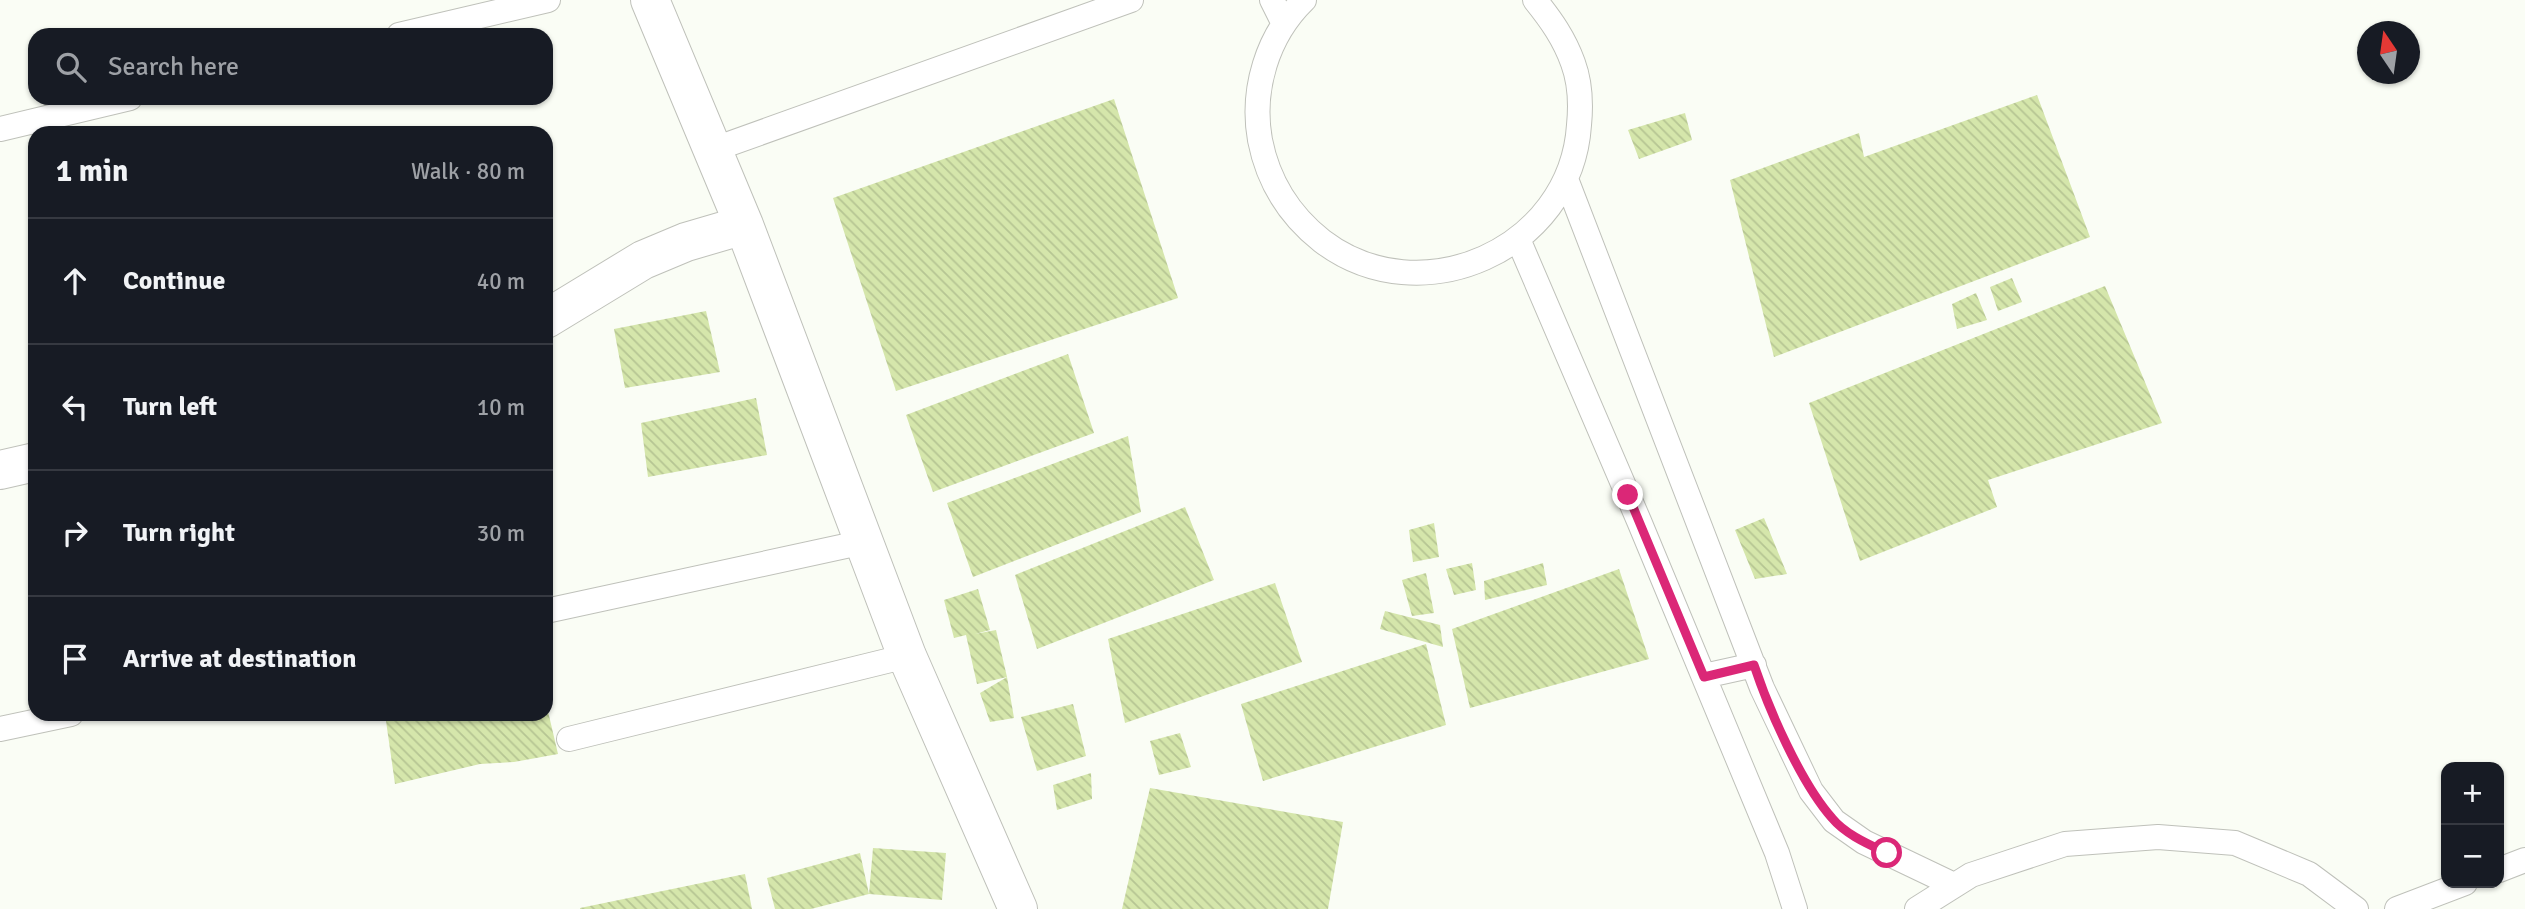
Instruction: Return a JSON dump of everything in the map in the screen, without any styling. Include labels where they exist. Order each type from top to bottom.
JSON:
[{"type":"street","points":[[650,0],[744,225],[906,656],[1018,909]]},
{"type":"street","points":[[553,315],[643,260],[686,242],[744,225]]},
{"type":"street","points":[[0,470],[28,463]]},
{"type":"lane","points":[[429,28],[548,0]]},
{"type":"lane","points":[[712,150],[1131,0]]},
{"type":"lane","points":[[1272,0],[1284,24]]},
{"type":"lane","points":[[1304,0],[1271,45],[1259,83],[1257,121],[1264,159],[1279,195],[1303,226],[1334,250],[1370,266],[1408,273],[1447,271],[1484,260],[1518,239],[1546,212],[1566,179],[1578,142],[1581,103],[1574,65],[1558,29],[1535,0]]},
{"type":"lane","points":[[0,129],[101,105]]},
{"type":"lane","points":[[1566,179],[1762,688],[1811,791],[1833,821],[1864,842],[1954,885]]},
{"type":"lane","points":[[1518,239],[1777,853],[1795,909]]},
{"type":"lane","points":[[553,609],[863,542]]},
{"type":"lane","points":[[569,739],[906,656]]},
{"type":"lane","points":[[1704,677],[1754,665]]},
{"type":"lane","points":[[0,729],[38,721]]},
{"type":"lane","points":[[1917,909],[1971,875],[2065,845],[2158,837],[2235,843],[2309,873],[2356,909]]},
{"type":"lane","points":[[2504,868],[2525,860]]},
{"type":"lane","points":[[2397,909],[2452,888]]},
{"type":"building","points":[[2037,95],[2090,237],[1774,357],[1730,180],[1859,133],[1864,157]]},
{"type":"building","points":[[1114,99],[1178,298],[896,391],[833,198]]},
{"type":"building","points":[[1685,113],[1692,140],[1639,159],[1628,130]]},
{"type":"building","points":[[2012,278],[2022,302],[1998,311],[1990,287]]},
{"type":"building","points":[[2105,286],[2162,423],[1988,480],[1997,507],[1860,561],[1809,403]]},
{"type":"building","points":[[1976,293],[1987,320],[1957,329],[1952,304]]},
{"type":"building","points":[[706,311],[720,372],[625,388],[614,329]]},
{"type":"building","points":[[1068,354],[1094,433],[933,492],[906,415]]},
{"type":"building","points":[[756,398],[767,455],[648,477],[641,423]]},
{"type":"building","points":[[1128,436],[1141,512],[973,577],[947,503]]},
{"type":"building","points":[[1185,507],[1214,580],[1037,649],[1015,575]]},
{"type":"building","points":[[1764,518],[1787,574],[1755,579],[1735,530]]},
{"type":"building","points":[[1434,523],[1439,557],[1413,562],[1409,530]]},
{"type":"building","points":[[1472,563],[1476,590],[1454,595],[1446,569]]},
{"type":"building","points":[[1543,563],[1547,585],[1485,600],[1484,581]]},
{"type":"building","points":[[1619,569],[1649,659],[1470,708],[1452,629]]},
{"type":"building","points":[[1426,573],[1434,613],[1412,616],[1402,580]]},
{"type":"building","points":[[1275,583],[1302,662],[1125,723],[1108,639]]},
{"type":"building","points":[[978,589],[990,630],[975,634],[996,630],[1007,677],[977,684],[966,635],[954,638],[944,600]]},
{"type":"building","points":[[1385,611],[1440,625],[1443,647],[1380,629]]},
{"type":"building","points":[[1426,644],[1446,725],[1263,781],[1241,704]]},
{"type":"building","points":[[1007,677],[1014,718],[990,722],[980,693]]},
{"type":"building","points":[[1073,704],[1086,756],[1037,771],[1021,717]]},
{"type":"building","points":[[386,721],[550,721],[558,754],[514,762],[480,764],[395,784]]},
{"type":"building","points":[[1180,733],[1191,767],[1159,775],[1150,741]]},
{"type":"building","points":[[1091,773],[1092,799],[1057,810],[1053,785]]},
{"type":"building","points":[[1150,788],[1343,822],[1328,909],[1122,909]]},
{"type":"building","points":[[873,848],[946,853],[942,900],[869,894]]},
{"type":"building","points":[[860,853],[869,894],[811,909],[775,909],[767,878]]},
{"type":"building","points":[[745,874],[752,909],[580,909],[580,908]]},
{"type":"route","points":[[1628,495],[1704,677],[1754,665],[1762,688],[1811,791],[1833,821],[1864,842],[1887,853]]}]
